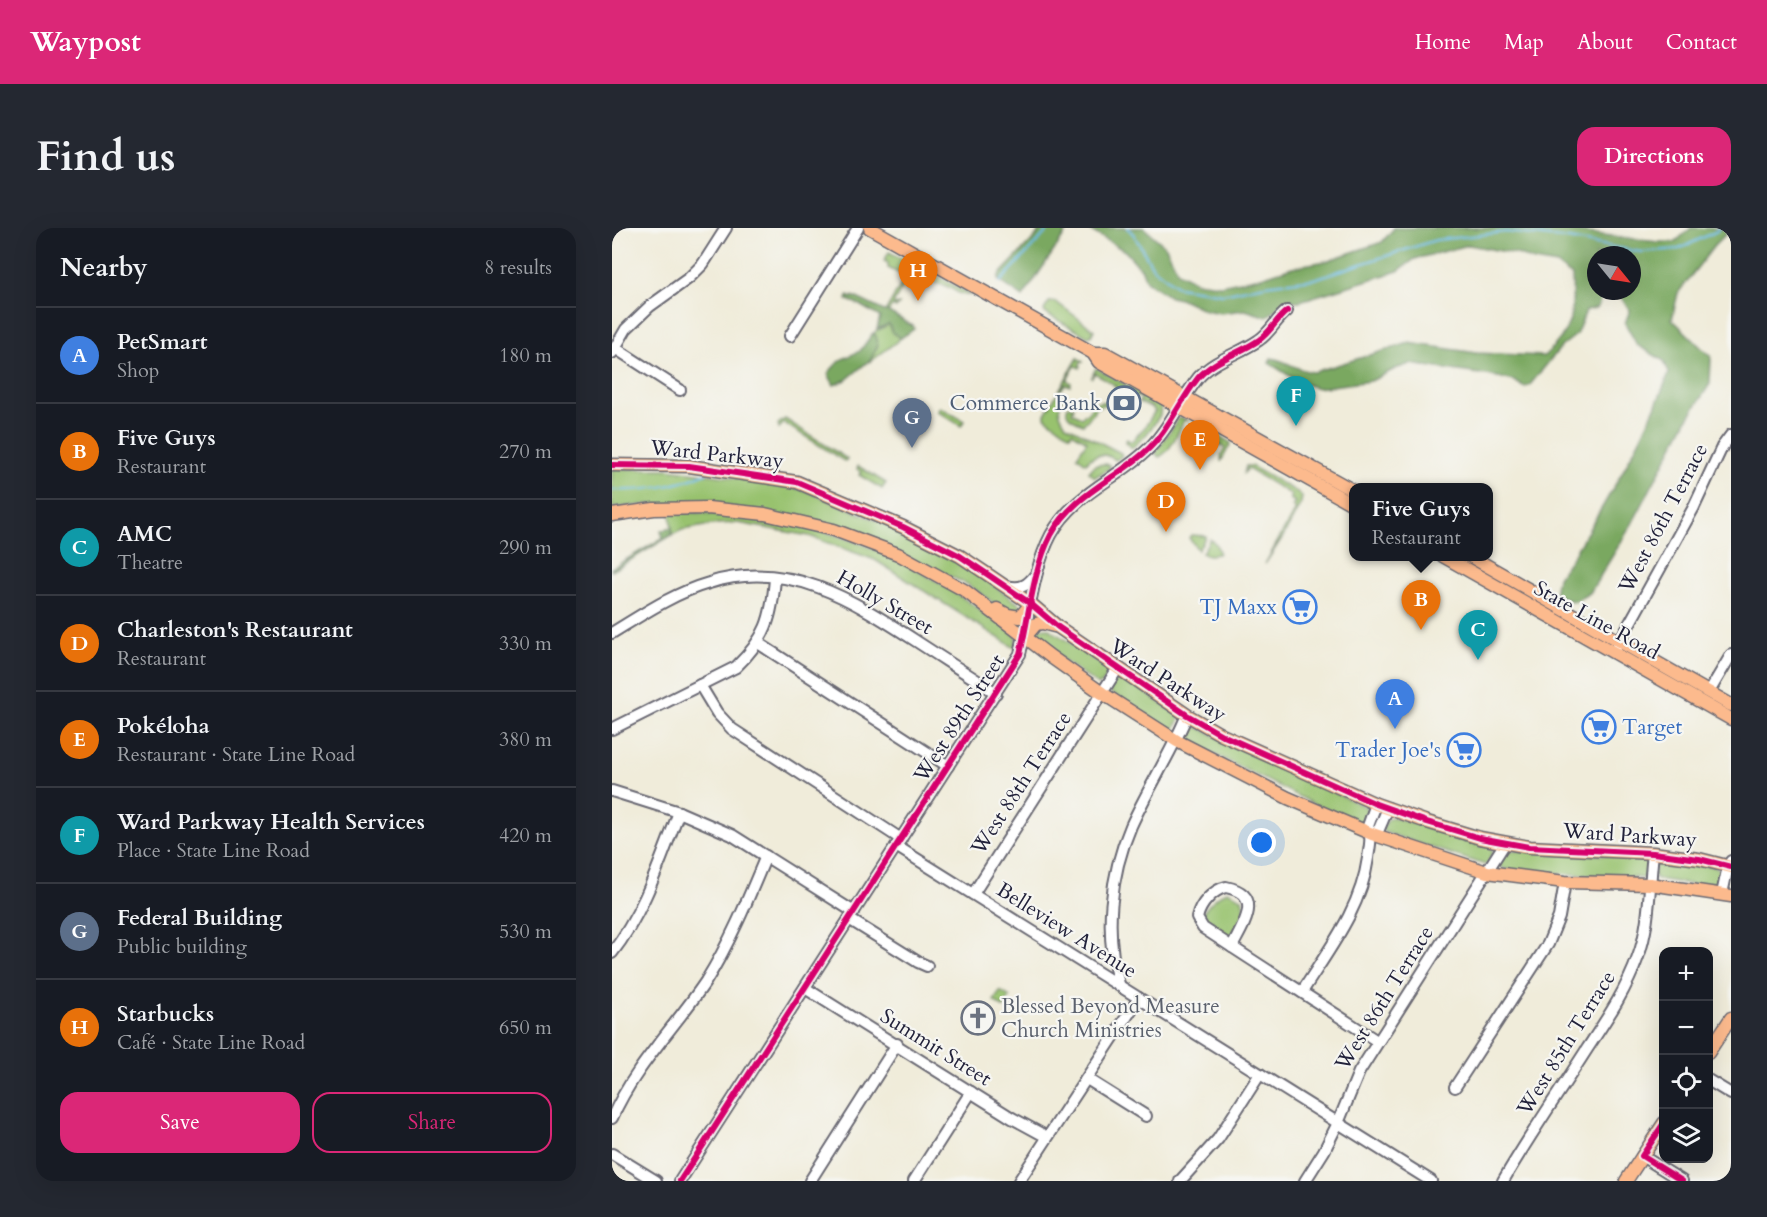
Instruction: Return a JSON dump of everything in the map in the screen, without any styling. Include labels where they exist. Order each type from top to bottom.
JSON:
[{"type":"main road","points":[[870,228],[1093,353],[1099,362],[1349,489]]},
{"type":"main road","points":[[1181,402],[1349,503]]},
{"type":"main road","name":"Ward Parkway","points":[[612,465],[689,466],[797,482],[923,536],[960,556],[1031,604],[1059,627],[1187,715],[1222,735],[1382,806],[1454,831],[1505,843],[1552,849],[1653,853],[1730,865]]},
{"type":"main road","name":"Ward Parkway","points":[[612,515],[654,509],[697,508],[765,514],[834,530],[898,554],[964,590],[1024,638],[1102,693],[1177,741],[1288,798],[1372,834],[1487,872],[1565,882],[1650,884],[1727,895]]},
{"type":"main road","name":"State Line Road","points":[[1453,561],[1731,705]]},
{"type":"main road","name":"State Line Road","points":[[1478,561],[1731,719]]},
{"type":"main road","points":[[964,590],[971,590],[1012,616],[1024,614],[1031,604]]},
{"type":"main road","points":[[1024,638],[1036,624],[1046,623],[1059,627]]},
{"type":"main road","points":[[1713,1045],[1731,1018]]},
{"type":"main road","points":[[1626,1181],[1659,1130]]},
{"type":"street","points":[[680,390],[613,350],[626,329],[650,306],[689,278],[703,264],[726,228]]},
{"type":"street","points":[[790,336],[858,228]]},
{"type":"street","name":"West 89th Street","points":[[680,1181],[1020,654],[1042,558],[1051,536],[1064,516],[1088,492],[1146,452],[1181,402],[1209,368],[1269,333],[1287,311]]},
{"type":"street","name":"West 86th Terrace","points":[[1617,647],[1690,515],[1722,447],[1731,435]]},
{"type":"street","points":[[998,582],[1018,588],[1030,581],[1038,572]]},
{"type":"street","name":"Holly Street","points":[[612,633],[666,600],[709,582],[730,578],[775,578],[806,583],[842,596],[866,608],[996,693]]},
{"type":"street","points":[[612,729],[736,667],[758,643],[773,607],[775,578]]},
{"type":"street","points":[[758,643],[948,766]]},
{"type":"street","points":[[1013,665],[1030,652],[1051,657]]},
{"type":"street","points":[[1709,692],[1731,655]]},
{"type":"street","name":"West 88th Terrace","points":[[973,894],[1118,668]]},
{"type":"street","name":"Belleview Avenue","points":[[700,685],[717,713],[732,729],[973,894],[1431,1181]]},
{"type":"street","points":[[1119,984],[1114,967],[1111,930],[1115,875],[1132,825],[1177,741],[1187,715]]},
{"type":"street","points":[[612,791],[679,812],[732,835],[927,966]]},
{"type":"street","points":[[1302,992],[1357,902],[1366,875],[1372,834],[1368,826],[1382,806]]},
{"type":"street","points":[[612,953],[634,921],[651,885],[679,812]]},
{"type":"street","name":"West 86th Terrace","points":[[1305,1181],[1338,1123],[1359,1071],[1505,843]]},
{"type":"street","name":"West 85th Terrace","points":[[1503,1181],[1620,997],[1639,955],[1646,926],[1653,853]]},
{"type":"street","points":[[612,1118],[631,1084],[720,957],[766,856]]},
{"type":"street","points":[[1727,895],[1730,865]]},
{"type":"street","points":[[1455,1088],[1548,944],[1559,917],[1565,882]]},
{"type":"street","points":[[1232,946],[1247,918],[1248,906],[1247,900],[1240,891],[1226,887],[1216,891],[1201,906],[1197,918],[1203,928],[1377,1041]]},
{"type":"street","name":"Summit Street","points":[[805,988],[1047,1137]]},
{"type":"street","points":[[1019,1181],[1138,998]]},
{"type":"street","points":[[810,1181],[897,1044]]},
{"type":"street","points":[[1180,1181],[1218,1139],[1260,1074]]},
{"type":"street","points":[[1087,1079],[1146,1116]]},
{"type":"street","points":[[1713,1083],[1731,1094]]},
{"type":"street","points":[[914,1181],[971,1092]]},
{"type":"street","points":[[612,1154],[656,1181]]},
{"type":"street","points":[[1642,1156],[1682,1181]]},
{"type":"green space","points":[[1040,228],[1069,228],[1023,297],[998,280],[999,275],[1037,235]]},
{"type":"green space","points":[[1086,228],[1144,228],[1166,247],[1178,272],[1196,282],[1220,285],[1326,261],[1382,242],[1394,228],[1550,228],[1658,242],[1675,242],[1691,228],[1731,229],[1714,246],[1678,293],[1672,319],[1711,357],[1710,384],[1688,418],[1632,524],[1590,593],[1574,602],[1555,594],[1558,578],[1626,465],[1660,397],[1669,373],[1664,361],[1637,345],[1625,323],[1630,310],[1623,300],[1641,300],[1641,246],[1587,246],[1587,300],[1600,300],[1598,307],[1586,311],[1576,335],[1562,346],[1529,386],[1524,387],[1514,381],[1493,376],[1410,364],[1371,381],[1317,388],[1299,382],[1269,363],[1271,358],[1302,370],[1314,372],[1409,343],[1477,353],[1544,356],[1561,338],[1572,311],[1572,276],[1557,265],[1534,261],[1517,254],[1469,245],[1415,259],[1398,271],[1300,301],[1286,301],[1267,317],[1245,310],[1220,313],[1205,310],[1184,300],[1170,297],[1146,281],[1142,270],[1125,251]]},
{"type":"green space","points":[[889,252],[907,261],[900,274],[888,268],[888,263],[884,261]]},
{"type":"green space","points":[[913,264],[921,268],[916,276],[908,278],[894,302],[894,305],[899,304],[896,308],[892,306],[888,312],[886,310]]},
{"type":"green space","points":[[932,273],[971,295],[959,293],[929,280],[926,281],[926,285],[924,282]]},
{"type":"green space","points":[[848,296],[887,311],[913,326],[914,329],[901,338],[892,332],[889,324],[877,329],[880,317],[847,300]]},
{"type":"green space","points":[[1049,302],[1056,302],[1094,330],[1091,336],[1088,337],[1045,313],[1044,310]]},
{"type":"green space","points":[[889,324],[894,334],[901,338],[869,363],[874,350],[876,336],[874,334],[877,329]]},
{"type":"green space","points":[[873,333],[878,345],[871,359],[846,380],[834,385],[829,372],[840,360],[860,351]]},
{"type":"green space","points":[[1078,358],[1083,362],[1080,363],[1080,368],[1075,366],[1067,380],[1071,383],[1070,386],[1065,384],[1058,394],[1063,398],[1059,409],[1061,415],[1066,425],[1121,453],[1122,456],[1116,460],[1108,456],[1097,455],[1086,463],[1077,456],[1087,441],[1072,432],[1070,435],[1045,417]]},
{"type":"green space","points":[[1096,368],[1142,394],[1140,397],[1137,396],[1133,403],[1135,397],[1124,391],[1115,408],[1108,405],[1099,407],[1083,424],[1068,415],[1068,406],[1074,407],[1072,412],[1082,418],[1094,403],[1108,401],[1116,386],[1095,373],[1091,378]]},
{"type":"green space","points":[[1143,395],[1161,405],[1160,415],[1145,436],[1132,448],[1125,442],[1127,439],[1131,442],[1145,427],[1155,411],[1139,402]]},
{"type":"green space","points":[[940,407],[964,421],[961,426],[937,411]]},
{"type":"green space","points":[[1180,417],[1189,421],[1184,420],[1171,446],[1159,457],[1155,453]]},
{"type":"green space","points":[[785,419],[847,460],[844,461],[784,423],[779,428],[778,424]]},
{"type":"green space","points":[[1208,430],[1231,443],[1221,462],[1221,455],[1225,448],[1207,439],[1205,434]]},
{"type":"green space","points":[[1095,465],[1110,465],[1110,468],[1095,477],[1089,472]]},
{"type":"green space","points":[[858,466],[886,483],[882,489],[859,475],[861,472],[857,469]]},
{"type":"green space","points":[[1246,466],[1251,466],[1299,493],[1302,497],[1284,535],[1265,564],[1295,510],[1292,507],[1295,502],[1290,499],[1292,495],[1248,469],[1244,473]]},
{"type":"green space","points":[[612,469],[668,469],[780,484],[807,491],[890,526],[961,562],[1022,606],[1020,611],[1007,612],[967,584],[840,528],[651,504],[612,508]]},
{"type":"green space","points":[[670,512],[775,521],[827,533],[876,550],[929,576],[1010,630],[1016,636],[1016,649],[875,560],[809,536],[738,523],[682,530],[672,535]]},
{"type":"green space","points":[[672,527],[672,535],[612,571],[612,568],[663,538],[661,531]]},
{"type":"green space","points":[[1191,535],[1206,536],[1198,550],[1189,538]]},
{"type":"green space","points":[[1210,539],[1216,544],[1218,554],[1202,553]]},
{"type":"green space","points":[[1037,628],[1048,628],[1108,669],[1109,672],[1102,684],[1098,685],[1035,640],[1033,635]]},
{"type":"green space","points":[[1118,677],[1123,677],[1181,717],[1173,732],[1111,693],[1110,688]]},
{"type":"green space","points":[[1190,723],[1366,807],[1368,813],[1365,824],[1360,825],[1340,817],[1186,740],[1184,736]]},
{"type":"green space","points":[[1393,817],[1490,846],[1493,851],[1485,865],[1384,832],[1382,829],[1389,818]]},
{"type":"green space","points":[[1508,850],[1643,857],[1647,862],[1646,872],[1643,878],[1514,871],[1498,864],[1502,853]]},
{"type":"green space","points":[[1659,859],[1716,867],[1722,872],[1719,886],[1716,888],[1657,879],[1654,876],[1656,861]]},
{"type":"green space","points":[[1227,891],[1242,898],[1245,911],[1231,939],[1212,930],[1204,922],[1203,917],[1210,904]]},
{"type":"green space","points":[[1000,991],[1010,997],[1004,1008],[994,1001]]},
{"type":"waterway","points":[[1000,282],[1050,228]]},
{"type":"waterway","points":[[1128,228],[1153,268],[1178,287],[1223,294],[1265,285],[1314,279],[1436,240],[1506,232],[1569,239],[1641,252],[1679,249],[1719,228]]},
{"type":"waterway","points":[[612,490],[660,487],[683,482],[706,473]]},
{"type":"cycle path","points":[[680,1181],[1020,654],[1040,563],[1051,535],[1060,521],[1070,509],[1094,489],[1133,462],[1153,444],[1191,387],[1205,371],[1259,340],[1287,311]]},
{"type":"cycle path","points":[[612,465],[689,466],[797,482],[903,527],[960,556],[1031,604],[1058,627],[1187,715],[1222,735],[1376,804],[1480,838],[1529,847],[1653,853],[1699,859],[1731,867]]},
{"type":"cycle path","points":[[1659,1130],[1642,1156],[1682,1181]]},
{"type":"place","name":"Starbucks","points":[[918,301]]},
{"type":"place","name":"Commerce Bank","points":[[1124,403]]},
{"type":"place","name":"Ward Parkway Health Services","points":[[1296,426]]},
{"type":"place","name":"Federal Building","points":[[912,448]]},
{"type":"place","name":"Pokéloha","points":[[1200,470]]},
{"type":"place","name":"Charleston's Restaurant","points":[[1166,532]]},
{"type":"place","name":"TJ Maxx","points":[[1300,607]]},
{"type":"place","name":"Five Guys","points":[[1421,630]]},
{"type":"place","name":"AMC","points":[[1478,660]]},
{"type":"place","name":"Target","points":[[1599,727]]},
{"type":"place","name":"PetSmart","points":[[1395,729]]},
{"type":"place","name":"Trader Joe's","points":[[1464,750]]},
{"type":"place","name":"Blessed Beyond Measure Church Ministries","points":[[978,1018]]}]
